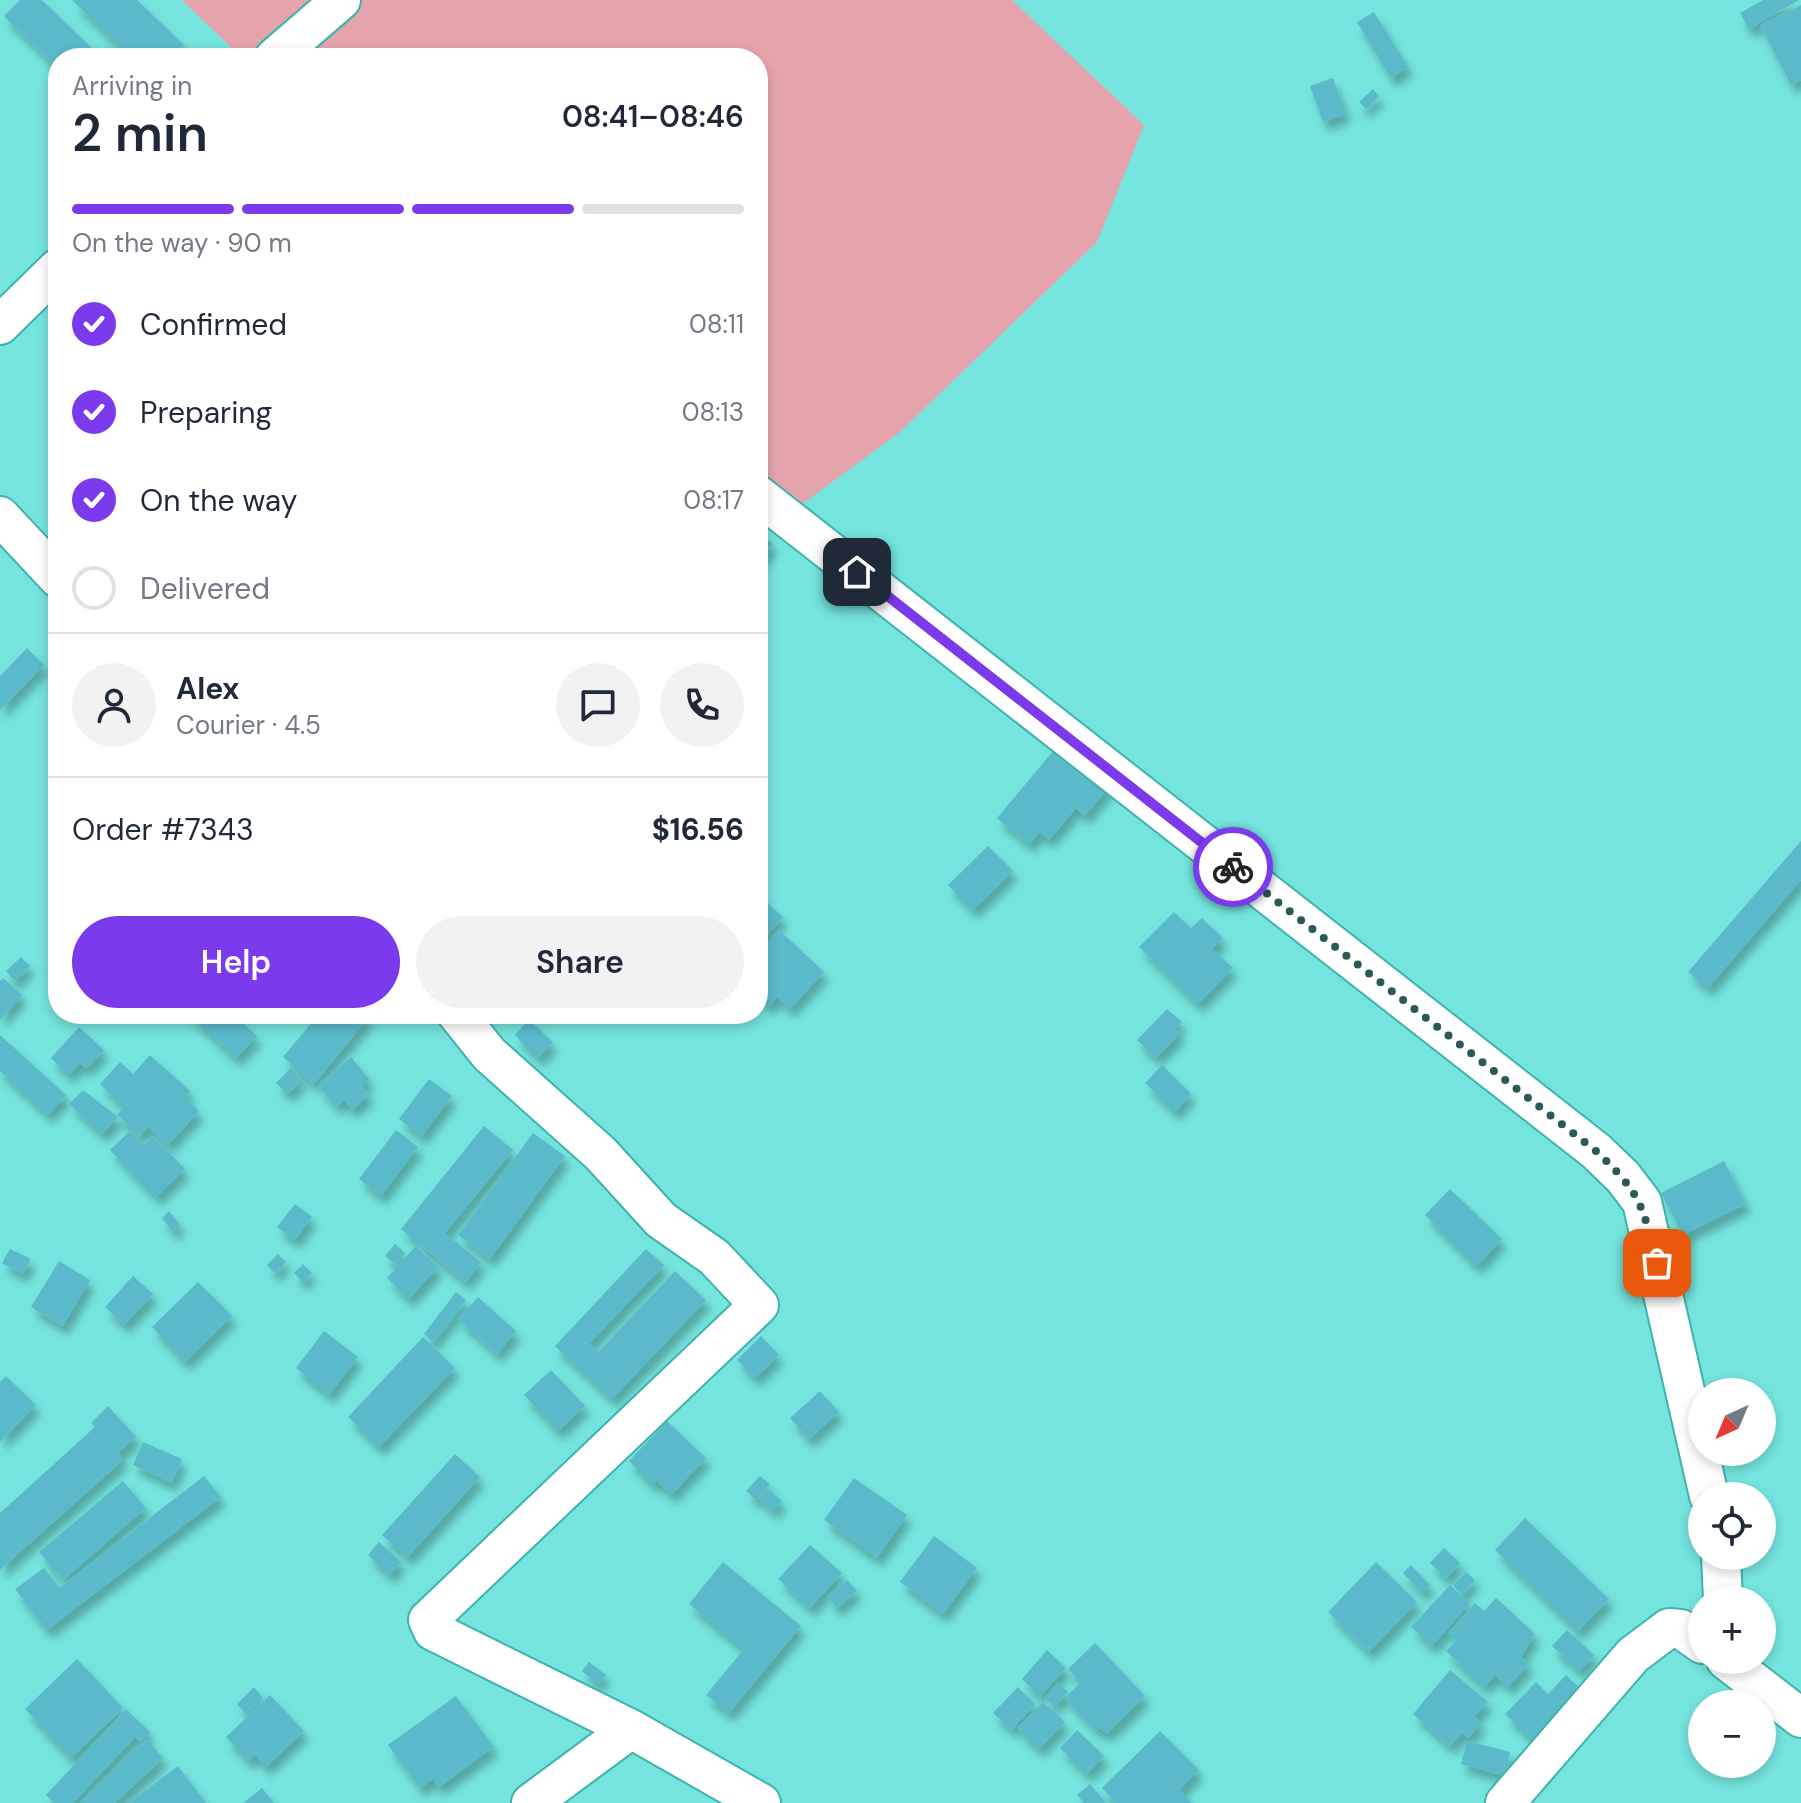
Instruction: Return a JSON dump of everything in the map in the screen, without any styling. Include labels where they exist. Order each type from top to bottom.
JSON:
[{"type":"street","points":[[286,48],[341,0]]},
{"type":"street","points":[[0,325],[48,278]]},
{"type":"street","points":[[768,503],[1583,1141],[1623,1177],[1642,1202],[1706,1482]]},
{"type":"street","points":[[0,516],[48,567]]},
{"type":"street","points":[[465,1024],[489,1054],[601,1154],[661,1220],[714,1257],[759,1305],[428,1620],[433,1631],[631,1729],[761,1803]]},
{"type":"street","points":[[1505,1803],[1633,1655],[1669,1628],[1681,1629],[1688,1634]]},
{"type":"street","points":[[1744,1674],[1801,1718]]},
{"type":"street","points":[[531,1803],[631,1729]]},
{"type":"shaded area","points":[[182,0],[321,0],[265,48],[232,48]]},
{"type":"shaded area","points":[[361,0],[1012,0],[1144,125],[1097,242],[900,432],[768,529],[768,48],[304,48]]},
{"type":"building","points":[[20,0],[42,0],[92,48],[48,48],[48,58],[4,16]]},
{"type":"building","points":[[72,0],[137,0],[184,45],[181,48],[122,48]]},
{"type":"building","points":[[1763,0],[1799,0],[1749,29],[1740,13]]},
{"type":"building","points":[[1801,5],[1801,80],[1791,85],[1760,25]]},
{"type":"building","points":[[1374,12],[1408,67],[1391,78],[1357,22]]},
{"type":"building","points":[[1333,78],[1346,114],[1323,122],[1310,86]]},
{"type":"building","points":[[1373,89],[1379,96],[1366,109],[1359,102]]},
{"type":"building","points":[[27,648],[44,665],[0,710],[0,676]]},
{"type":"building","points":[[1059,744],[1110,786],[1085,816],[1076,808],[1049,840],[1040,832],[1029,844],[997,818]]},
{"type":"building","points":[[1801,841],[1801,880],[1708,988],[1688,972]]},
{"type":"building","points":[[988,846],[1013,871],[973,910],[948,885]]},
{"type":"building","points":[[768,904],[783,917],[768,934]]},
{"type":"building","points":[[1174,912],[1191,928],[1202,918],[1223,938],[1212,949],[1233,968],[1198,1004],[1139,947]]},
{"type":"building","points":[[779,930],[824,972],[790,1009],[777,997],[768,1006],[768,942]]},
{"type":"building","points":[[21,957],[30,966],[15,981],[6,971]]},
{"type":"building","points":[[3,978],[22,995],[0,1020],[0,981]]},
{"type":"building","points":[[1167,1009],[1182,1022],[1175,1029],[1180,1034],[1156,1058],[1137,1040]]},
{"type":"building","points":[[199,1024],[244,1024],[257,1036],[236,1058]]},
{"type":"building","points":[[311,1024],[363,1024],[314,1084],[283,1057]]},
{"type":"building","points":[[525,1024],[534,1024],[553,1043],[538,1058],[515,1035]]},
{"type":"building","points":[[79,1027],[104,1050],[86,1069],[80,1063],[69,1075],[51,1058]]},
{"type":"building","points":[[0,1035],[66,1095],[48,1115],[0,1071]]},
{"type":"building","points":[[150,1055],[190,1091],[184,1098],[199,1111],[168,1145],[148,1127],[140,1136],[117,1115],[124,1107],[100,1084],[120,1062],[133,1074]]},
{"type":"building","points":[[351,1057],[370,1080],[362,1086],[369,1095],[352,1110],[344,1100],[337,1107],[318,1085]]},
{"type":"building","points":[[1162,1065],[1191,1094],[1175,1112],[1145,1083]]},
{"type":"building","points":[[291,1068],[302,1080],[288,1094],[276,1083]]},
{"type":"building","points":[[429,1079],[452,1096],[422,1136],[399,1119]]},
{"type":"building","points":[[83,1090],[118,1117],[102,1134],[69,1104]]},
{"type":"building","points":[[484,1126],[513,1150],[445,1233],[481,1262],[466,1282],[401,1229]]},
{"type":"building","points":[[396,1130],[418,1147],[381,1196],[359,1179]]},
{"type":"building","points":[[130,1131],[144,1145],[153,1136],[185,1169],[156,1197],[110,1150]]},
{"type":"building","points":[[533,1133],[565,1156],[490,1259],[458,1235]]},
{"type":"building","points":[[1724,1161],[1746,1204],[1683,1235],[1661,1193]]},
{"type":"building","points":[[1450,1189],[1502,1239],[1477,1266],[1425,1215]]},
{"type":"building","points":[[295,1204],[312,1217],[295,1240],[277,1227]]},
{"type":"building","points":[[169,1211],[180,1225],[173,1232],[162,1218]]},
{"type":"building","points":[[395,1244],[405,1253],[396,1265],[385,1256]]},
{"type":"building","points":[[416,1246],[438,1267],[409,1299],[387,1278]]},
{"type":"building","points":[[10,1249],[31,1259],[23,1274],[2,1263]]},
{"type":"building","points":[[646,1249],[664,1265],[589,1344],[598,1352],[675,1271],[706,1300],[612,1399],[555,1346]]},
{"type":"building","points":[[278,1254],[286,1262],[275,1273],[267,1265]]},
{"type":"building","points":[[59,1261],[90,1280],[63,1326],[31,1307]]},
{"type":"building","points":[[303,1264],[312,1273],[303,1282],[294,1273]]},
{"type":"building","points":[[133,1276],[153,1294],[124,1325],[105,1307]]},
{"type":"building","points":[[198,1282],[232,1316],[185,1362],[152,1327]]},
{"type":"building","points":[[456,1292],[466,1300],[433,1342],[424,1334]]},
{"type":"building","points":[[478,1297],[516,1331],[497,1354],[458,1319]]},
{"type":"building","points":[[324,1331],[358,1357],[329,1395],[296,1368]]},
{"type":"building","points":[[761,1336],[779,1355],[755,1378],[737,1360]]},
{"type":"building","points":[[423,1337],[455,1368],[379,1447],[348,1417]]},
{"type":"building","points":[[551,1370],[585,1406],[558,1431],[524,1395]]},
{"type":"building","points":[[6,1376],[36,1405],[0,1442],[0,1382]]},
{"type":"building","points":[[820,1391],[839,1412],[809,1439],[790,1418]]},
{"type":"building","points":[[108,1406],[136,1437],[118,1453],[123,1460],[0,1570],[0,1513],[95,1427],[91,1423]]},
{"type":"building","points":[[667,1421],[706,1458],[671,1495],[657,1481],[653,1485],[629,1461]]},
{"type":"building","points":[[143,1442],[182,1459],[172,1483],[133,1465]]},
{"type":"building","points":[[455,1454],[480,1477],[408,1557],[382,1535]]},
{"type":"building","points":[[204,1476],[221,1497],[47,1630],[15,1589],[44,1568],[59,1588]]},
{"type":"building","points":[[760,1476],[770,1484],[756,1500],[746,1491]]},
{"type":"building","points":[[854,1478],[907,1515],[877,1558],[824,1520]]},
{"type":"building","points":[[123,1481],[146,1508],[63,1580],[39,1552]]},
{"type":"building","points":[[768,1489],[782,1501],[773,1511],[759,1499]]},
{"type":"building","points":[[1525,1518],[1609,1599],[1578,1631],[1495,1550]]},
{"type":"building","points":[[934,1536],[977,1568],[943,1614],[900,1582]]},
{"type":"building","points":[[379,1542],[401,1562],[390,1575],[368,1555]]},
{"type":"building","points":[[810,1545],[842,1573],[810,1608],[778,1579]]},
{"type":"building","points":[[1444,1548],[1460,1563],[1446,1578],[1430,1563]]},
{"type":"building","points":[[723,1562],[801,1626],[729,1713],[706,1695],[744,1649],[689,1604]]},
{"type":"building","points":[[1376,1562],[1417,1602],[1369,1652],[1328,1612]]},
{"type":"building","points":[[1411,1565],[1430,1585],[1422,1593],[1403,1573]]},
{"type":"building","points":[[1466,1572],[1475,1580],[1462,1594],[1453,1586]]},
{"type":"building","points":[[847,1580],[857,1591],[837,1608],[827,1597]]},
{"type":"building","points":[[1450,1585],[1470,1603],[1432,1646],[1411,1627]]},
{"type":"building","points":[[1496,1598],[1535,1634],[1521,1657],[1529,1664],[1508,1687],[1495,1675],[1484,1687],[1446,1651],[1456,1641],[1448,1633],[1475,1603],[1484,1611]]},
{"type":"building","points":[[1567,1630],[1594,1655],[1579,1671],[1552,1646]]},
{"type":"building","points":[[1095,1643],[1145,1696],[1107,1734],[1100,1728],[1097,1731],[1065,1698],[1081,1682],[1068,1669]]},
{"type":"building","points":[[1047,1650],[1066,1668],[1040,1696],[1022,1679]]},
{"type":"building","points":[[77,1659],[123,1708],[71,1758],[25,1709]]},
{"type":"building","points":[[589,1662],[606,1675],[598,1684],[582,1671]]},
{"type":"building","points":[[1450,1670],[1488,1702],[1474,1717],[1481,1723],[1468,1738],[1462,1733],[1450,1746],[1413,1714]]},
{"type":"building","points":[[1566,1675],[1590,1698],[1534,1741],[1505,1714],[1536,1682],[1548,1694]]},
{"type":"building","points":[[1058,1683],[1068,1692],[1054,1706],[1045,1698]]},
{"type":"building","points":[[254,1687],[263,1698],[246,1714],[237,1704]]},
{"type":"building","points":[[1018,1687],[1035,1704],[1012,1730],[993,1713]]},
{"type":"building","points":[[270,1695],[304,1731],[266,1767],[255,1755],[248,1761],[226,1737]]},
{"type":"building","points":[[456,1696],[494,1747],[439,1787],[433,1779],[420,1788],[388,1745]]},
{"type":"building","points":[[1043,1702],[1065,1722],[1039,1749],[1017,1728]]},
{"type":"building","points":[[126,1709],[150,1732],[140,1742],[135,1737],[73,1803],[54,1803],[46,1795]]},
{"type":"building","points":[[1077,1730],[1104,1756],[1087,1774],[1060,1748]]},
{"type":"building","points":[[1160,1731],[1199,1770],[1179,1790],[1192,1803],[1116,1803],[1102,1788]]},
{"type":"building","points":[[146,1739],[163,1758],[115,1803],[80,1803]]},
{"type":"building","points":[[1467,1741],[1510,1752],[1505,1776],[1461,1764]]},
{"type":"building","points":[[178,1766],[206,1803],[129,1803]]},
{"type":"building","points":[[1090,1784],[1106,1803],[1084,1803],[1077,1795]]},
{"type":"building","points":[[262,1788],[274,1803],[243,1803]]},
{"type":"way so far","points":[[1233,867],[1596,1151],[1623,1177],[1642,1202],[1657,1263]]},
{"type":"route","points":[[857,572],[1233,867]]}]
